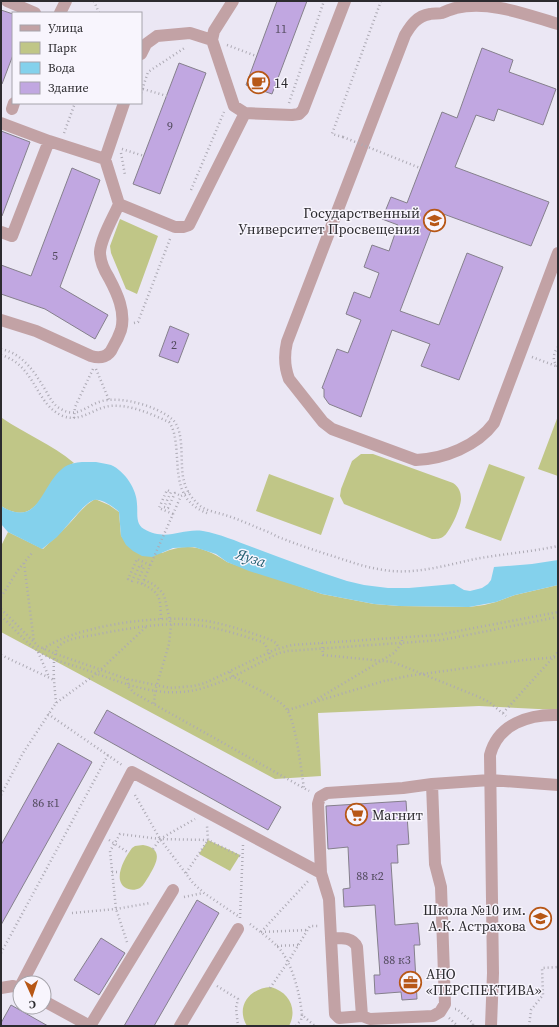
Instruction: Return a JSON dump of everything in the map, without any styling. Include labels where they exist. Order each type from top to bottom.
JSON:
[{"type":"street","points":[[8,1],[33,12]]},
{"type":"street","points":[[60,12],[66,1]]},
{"type":"street","points":[[233,1],[214,32],[212,40],[234,106],[245,113],[292,115],[298,114],[303,110],[345,1]]},
{"type":"street","points":[[558,24],[508,10],[491,7],[472,7],[457,8],[440,13],[428,14],[419,18],[411,25],[405,35],[287,342],[285,362],[286,371],[289,378],[323,422],[332,428],[416,460],[442,456],[453,452],[470,444],[488,430],[494,423],[558,253]]},
{"type":"street","points":[[142,52],[146,44],[157,36],[190,34],[212,40]]},
{"type":"street","points":[[1,320],[36,331],[91,356],[99,358],[104,357],[112,351],[120,332],[122,319],[120,302],[117,293],[103,267],[100,253],[102,244],[119,204],[105,160],[124,104]]},
{"type":"street","points":[[119,204],[175,227],[189,225],[245,113]]},
{"type":"street","points":[[1,123],[105,160]]},
{"type":"street","points":[[1,232],[12,236],[49,141]]},
{"type":"street","points":[[491,1026],[493,973],[490,755],[492,748],[504,731],[512,724],[533,716],[558,715]]},
{"type":"street","points":[[26,975],[130,776],[207,812],[319,872]]},
{"type":"street","points":[[432,784],[435,864],[441,886],[445,1004],[441,1011],[433,1016],[372,1019],[362,1016],[339,1018],[336,1014],[329,899],[319,872],[318,804],[320,797],[327,793],[403,788],[432,784],[490,780],[558,785]]},
{"type":"street","points":[[52,1005],[90,1026],[173,890]]},
{"type":"street","points":[[180,1026],[208,981],[239,923]]},
{"type":"street","points":[[331,938],[348,939],[358,947],[362,1016]]},
{"type":"street","points":[[1,988],[4,986],[12,986]]},
{"type":"path","points":[[94,1],[99,12]]},
{"type":"path","points":[[285,107],[289,103],[324,1]]},
{"type":"path","points":[[381,1],[332,134],[420,168]]},
{"type":"path","points":[[226,39],[228,49]]},
{"type":"path","points":[[167,96],[142,89],[148,72],[191,43]]},
{"type":"path","points":[[227,46],[256,56]]},
{"type":"path","points":[[62,138],[75,104]]},
{"type":"path","points":[[124,142],[121,151],[126,180]]},
{"type":"path","points":[[557,366],[554,362],[554,354],[558,347]]},
{"type":"path","points":[[1,349],[13,353],[28,364],[54,403],[61,409],[71,413],[81,411],[101,401],[109,400],[127,401],[149,407],[162,413],[175,422],[180,436],[183,478],[188,492],[197,502],[204,508],[266,530],[280,538],[348,561],[378,569],[408,571],[422,570],[474,559],[558,546]]},
{"type":"path","points":[[520,353],[557,366]]},
{"type":"path","points":[[1,355],[9,358],[28,373],[45,400],[57,413],[74,418],[82,417],[102,407],[121,406],[136,409],[169,422],[175,435],[179,484],[184,495],[193,506],[210,514]]},
{"type":"path","points":[[74,418],[75,407],[95,366],[109,400]]},
{"type":"path","points":[[173,514],[159,508],[167,490],[171,492],[164,507],[168,508],[175,493],[181,496],[188,492]]},
{"type":"path","points":[[142,584],[181,496]]},
{"type":"path","points":[[1,597],[18,570],[32,553]]},
{"type":"path","points":[[150,565],[137,559],[128,579],[132,581],[140,565],[144,567],[137,582],[154,590],[158,594],[161,604],[161,619]]},
{"type":"path","points":[[24,563],[34,642],[49,677]]},
{"type":"path","points":[[144,580],[153,584],[164,595],[171,625],[169,644],[157,686],[154,705]]},
{"type":"path","points":[[1,609],[43,649],[100,670],[157,686],[170,688],[194,686],[205,683],[269,652],[292,645],[448,634],[558,612]]},
{"type":"path","points":[[1,616],[38,650],[55,659],[128,684],[164,692],[189,691],[214,684],[271,657],[288,651],[442,640],[558,617]]},
{"type":"path","points":[[43,649],[57,640],[88,630],[125,623],[169,618],[215,622],[271,640],[276,643],[279,648]]},
{"type":"path","points":[[1,795],[24,753],[56,703],[96,674],[147,626]]},
{"type":"path","points":[[56,703],[54,680],[56,654],[59,646],[69,640],[147,626],[204,626],[249,638],[265,644],[271,657]]},
{"type":"path","points":[[310,704],[394,653],[402,643],[402,638]]},
{"type":"path","points":[[322,643],[323,655],[381,660],[403,666],[480,697],[489,702],[512,724]]},
{"type":"path","points":[[502,713],[558,652]]},
{"type":"path","points":[[1,655],[54,680]]},
{"type":"path","points":[[288,710],[384,681],[423,674],[558,656]]},
{"type":"path","points":[[230,672],[232,676],[279,702],[288,710],[293,722],[304,788]]},
{"type":"path","points":[[128,678],[128,684],[134,693],[320,797]]},
{"type":"path","points":[[48,714],[108,755],[130,776],[160,839],[194,883],[239,923]]},
{"type":"path","points":[[1,952],[108,755]]},
{"type":"path","points":[[153,849],[160,839],[207,812],[208,840],[186,873]]},
{"type":"path","points":[[239,923],[244,831]]},
{"type":"path","points":[[99,834],[129,854]]},
{"type":"path","points":[[132,956],[116,909],[112,872],[110,851],[120,834],[160,839],[208,840],[242,857]]},
{"type":"path","points":[[112,872],[120,872]]},
{"type":"path","points":[[261,932],[319,872]]},
{"type":"path","points":[[58,914],[116,909]]},
{"type":"path","points":[[270,988],[310,926],[330,925]]},
{"type":"path","points":[[261,932],[308,930]]},
{"type":"path","points":[[261,932],[277,946],[288,962],[300,998],[302,1015],[301,1020],[296,1026]]},
{"type":"path","points":[[277,946],[299,945]]},
{"type":"path","points":[[529,1026],[531,1010],[543,995],[542,968],[558,967]]},
{"type":"path","points":[[208,981],[238,999],[236,1008],[238,1026]]},
{"type":"path","points":[[441,1011],[457,1009],[473,1023],[473,1026]]},
{"type":"path","points":[[302,1015],[314,1026]]},
{"type":"green space","points":[[120,219],[158,236],[137,294],[126,289],[111,253],[110,246]]},
{"type":"green space","points":[[558,416],[558,476],[538,469]]},
{"type":"green space","points":[[2,418],[57,450],[74,463],[64,469],[55,478],[34,507],[25,512],[15,512],[1,506]]},
{"type":"green space","points":[[361,454],[373,454],[453,483],[460,492],[461,503],[455,519],[446,534],[441,538],[432,539],[344,504],[340,496],[341,489],[352,461]]},
{"type":"green space","points":[[489,464],[525,477],[501,541],[465,528]]},
{"type":"green space","points":[[269,474],[334,498],[321,535],[256,511]]},
{"type":"green space","points":[[95,499],[109,505],[119,512],[121,536],[162,553],[180,548],[196,548],[211,553],[227,562],[322,594],[374,604],[399,606],[469,607],[484,605],[515,595],[558,585],[558,710],[479,706],[318,713],[321,776],[275,779],[1,632],[1,546],[8,532],[43,549]]},
{"type":"green space","points":[[208,840],[240,855],[230,871],[199,854]]},
{"type":"green space","points":[[143,845],[150,847],[156,853],[157,857],[154,866],[144,884],[140,888],[131,890],[125,888],[120,880],[121,868],[132,848]]},
{"type":"green space","points":[[271,987],[283,993],[290,1002],[293,1013],[289,1026],[247,1026],[243,1012],[247,999],[263,988]]},
{"type":"water","name":"Яуза","points":[[78,462],[96,462],[111,465],[125,476],[135,493],[139,524],[141,527],[152,533],[167,535],[188,531],[209,532],[347,581],[388,588],[409,588],[454,584],[464,590],[470,591],[482,588],[488,584],[491,580],[494,567],[558,560],[558,585],[515,595],[496,602],[469,607],[399,606],[374,604],[322,594],[249,571],[227,562],[216,554],[194,547],[173,548],[152,557],[142,556],[126,545],[121,536],[119,512],[111,505],[100,500],[90,502],[75,516],[57,537],[42,549],[8,532],[1,524],[1,506],[15,512],[25,512],[40,500],[52,480],[68,465]]},
{"type":"building","points":[[277,1],[307,1],[272,94],[246,85]]},
{"type":"building","points":[[1,10],[12,14],[12,58],[1,84]]},
{"type":"building","points":[[482,48],[513,60],[509,72],[556,89],[543,125],[498,109],[494,121],[476,115],[455,167],[549,202],[531,246],[438,212],[400,311],[439,325],[467,253],[503,267],[459,380],[421,366],[430,344],[392,330],[361,417],[329,404],[324,397],[324,389],[322,388],[337,349],[348,353],[361,320],[346,314],[354,292],[370,298],[379,273],[364,267],[372,245],[389,251],[398,225],[382,219],[391,197],[407,203],[442,112],[457,118]]},
{"type":"building","points":[[179,63],[206,73],[160,194],[133,184]]},
{"type":"building","points":[[1,131],[30,142],[2,216],[1,216]]},
{"type":"building","points":[[72,168],[100,180],[60,287],[108,315],[95,339],[45,309],[1,294],[1,265],[31,276]]},
{"type":"building","points":[[170,326],[189,334],[178,363],[159,356]]},
{"type":"building","points":[[107,710],[281,807],[268,830],[94,733]]},
{"type":"building","points":[[58,743],[92,762],[1,925],[1,845]]},
{"type":"building","points":[[406,801],[409,844],[397,845],[398,863],[391,863],[395,925],[418,923],[420,945],[414,945],[417,999],[402,1000],[401,992],[375,994],[374,975],[380,975],[375,905],[344,907],[343,889],[350,888],[348,847],[328,849],[326,806]]},
{"type":"building","points":[[197,900],[219,913],[154,1026],[124,1026]]},
{"type":"building","points":[[101,938],[125,953],[99,995],[74,980]]},
{"type":"building","points":[[11,1005],[12,1015],[29,1015],[48,1026],[1,1026],[1,1023]]},
{"type":"place","name":"14","points":[[259,83]]},
{"type":"place","name":"Государственный Университет Просвещения","points":[[435,221]]},
{"type":"place","name":"Магнит","points":[[356,815]]},
{"type":"place","name":"Школа №10 им. А.К. Астрахова","points":[[541,918]]},
{"type":"place","name":"АНО «ПЕРСПЕКТИВА»","points":[[411,982]]}]
